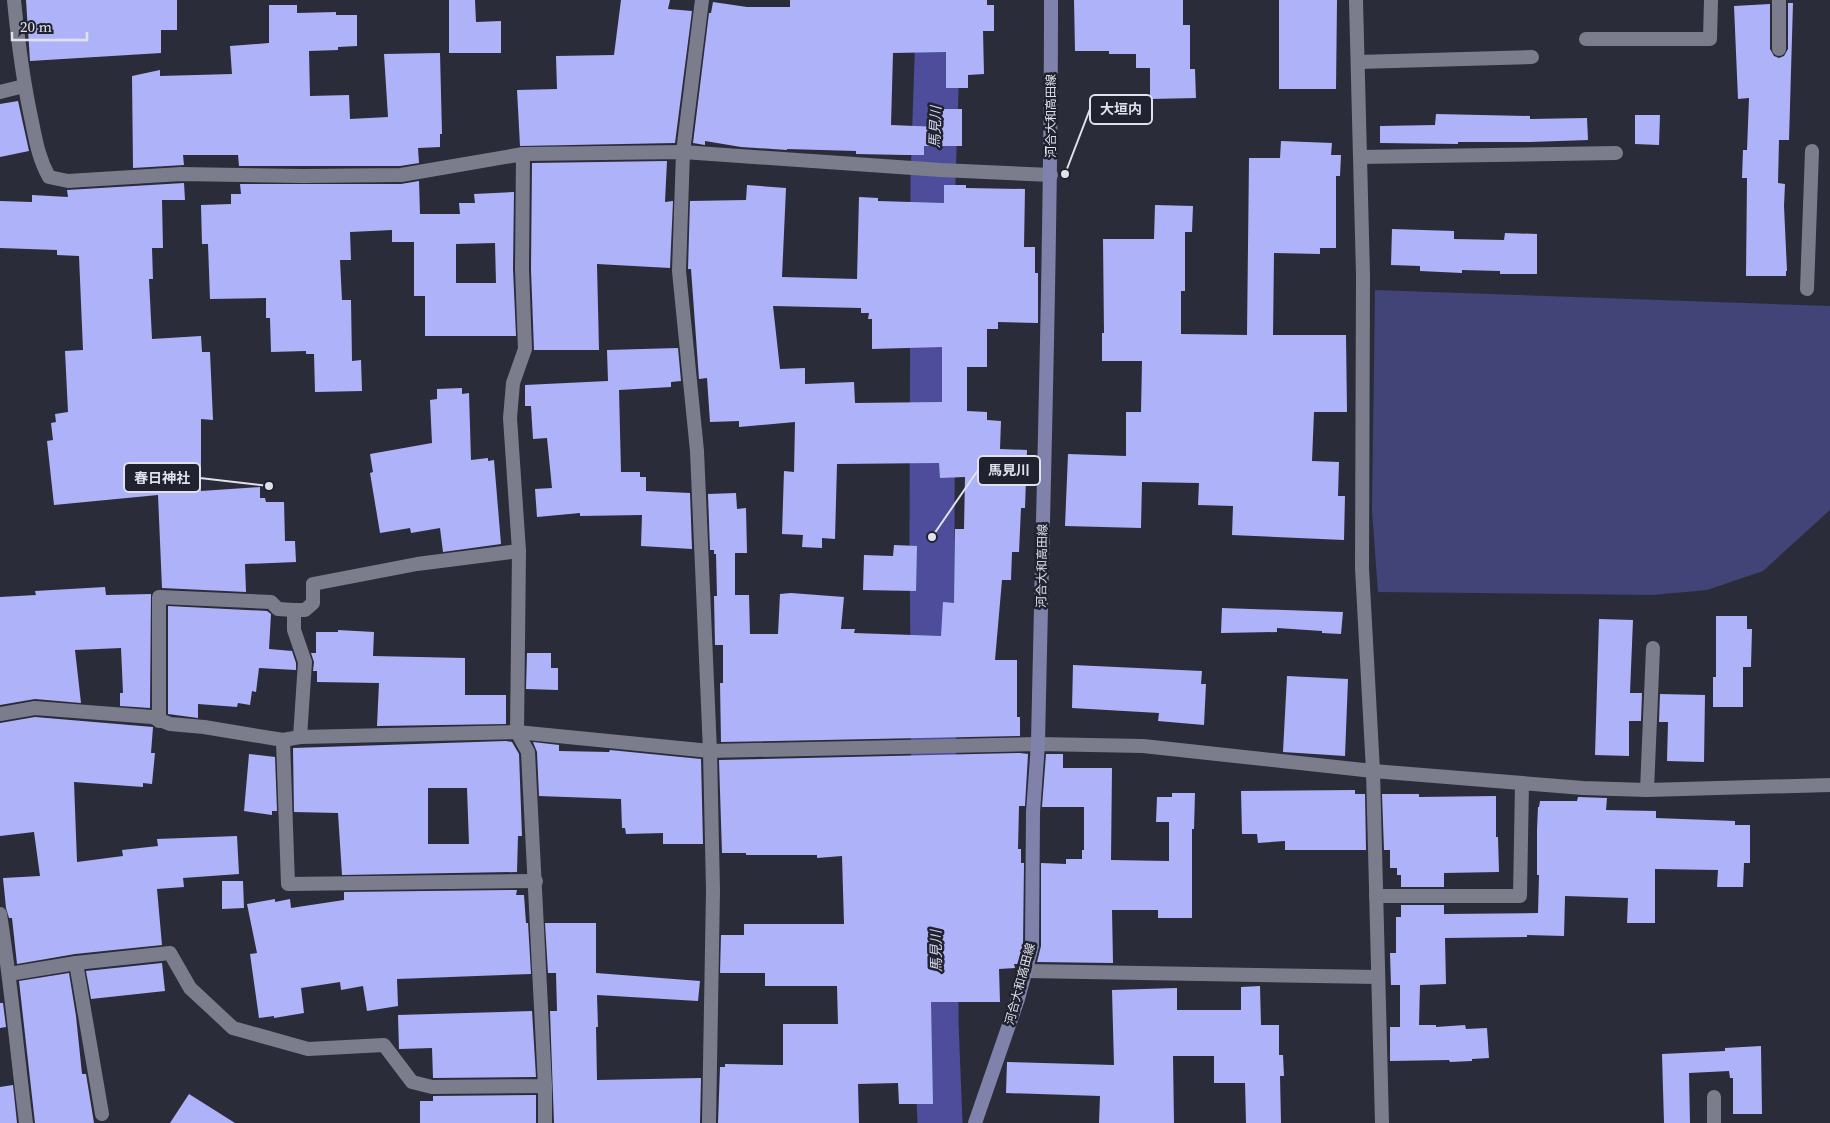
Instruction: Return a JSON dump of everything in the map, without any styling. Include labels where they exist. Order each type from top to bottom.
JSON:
[{"type":"main road","name":"河合大和高田線","points":[[975,1123],[1018,999],[1032,946],[1051,175],[1051,0]]},
{"type":"street","points":[[14,0],[18,53],[40,161],[49,177],[68,181],[181,174],[401,175],[523,154],[683,152],[921,169],[1051,175]]},
{"type":"street","points":[[702,0],[683,152],[679,271],[697,451],[710,751],[712,890],[709,1123]]},
{"type":"street","points":[[1356,0],[1363,275],[1362,568],[1373,771],[1382,1123]]},
{"type":"street","points":[[1586,39],[1710,39],[1711,0]]},
{"type":"street","points":[[1779,0],[1779,49]]},
{"type":"street","points":[[1358,62],[1532,57]]},
{"type":"street","points":[[0,92],[24,86]]},
{"type":"street","points":[[1807,289],[1812,151]]},
{"type":"street","points":[[1360,157],[1616,153]]},
{"type":"street","points":[[523,154],[522,268],[525,349],[513,383],[510,418],[519,551],[517,732],[528,752],[545,1086],[544,1123]]},
{"type":"street","points":[[160,721],[159,597],[271,602],[278,609],[305,610],[312,603],[313,584],[417,564],[519,551]]},
{"type":"street","points":[[294,610],[294,630],[305,662],[300,737]]},
{"type":"street","points":[[1647,790],[1652,648]]},
{"type":"street","points":[[0,714],[35,708],[152,718],[170,724],[204,727],[283,740],[300,737],[517,732],[710,751],[1038,744],[1143,746],[1373,771],[1583,788],[1647,790],[1830,785]]},
{"type":"street","points":[[283,740],[288,884],[536,881]]},
{"type":"street","points":[[1376,896],[1520,896],[1522,783]]},
{"type":"street","points":[[0,914],[9,974],[26,1123]]},
{"type":"street","points":[[9,974],[76,963],[170,953],[190,988],[233,1028],[308,1049],[384,1045],[412,1082],[432,1087],[545,1086]]},
{"type":"street","points":[[76,963],[102,1114]]},
{"type":"street","points":[[1026,971],[1378,977]]},
{"type":"street","points":[[1714,1096],[1714,1123]]},
{"type":"shaded area","points":[[1375,290],[1830,306],[1830,510],[1763,571],[1707,590],[1652,595],[1378,592],[1372,511]]},
{"type":"building","points":[[26,0],[177,0],[177,30],[161,30],[161,53],[30,61]]},
{"type":"building","points":[[449,0],[475,0],[476,22],[501,21],[501,53],[449,53]]},
{"type":"building","points":[[621,0],[670,0],[668,9],[692,11],[675,143],[520,146],[517,90],[557,89],[556,56],[614,55]]},
{"type":"building","points":[[790,0],[987,0],[987,5],[994,5],[994,31],[983,31],[984,74],[968,75],[968,88],[946,88],[946,52],[893,53],[891,125],[940,127],[940,109],[962,109],[962,146],[924,146],[924,155],[905,155],[856,154],[856,151],[741,147],[705,141],[705,145],[693,143],[709,13],[711,13],[713,2],[747,7],[790,7]]},
{"type":"building","points":[[1074,0],[1183,0],[1183,25],[1190,25],[1190,69],[1195,69],[1196,98],[1150,99],[1150,68],[1136,68],[1136,54],[1109,54],[1109,51],[1075,51]]},
{"type":"building","points":[[1279,0],[1337,0],[1336,89],[1279,89]]},
{"type":"building","points":[[1788,3],[1793,3],[1789,140],[1779,140],[1778,183],[1785,184],[1784,206],[1787,271],[1786,276],[1746,276],[1747,178],[1742,178],[1743,150],[1747,150],[1749,98],[1738,99],[1734,6],[1770,4],[1770,49],[1774,56],[1779,58],[1784,56],[1788,49]]},
{"type":"building","points":[[269,5],[297,5],[297,13],[336,12],[336,15],[357,15],[357,46],[338,47],[338,50],[309,51],[310,96],[349,95],[350,119],[388,117],[384,54],[440,53],[442,134],[440,134],[440,147],[418,148],[419,163],[400,166],[239,166],[238,155],[183,155],[184,165],[133,168],[132,76],[160,70],[160,76],[232,74],[230,46],[269,43]]},
{"type":"building","points":[[18,101],[29,151],[0,157],[0,104]]},
{"type":"building","points":[[1436,114],[1530,116],[1530,119],[1587,118],[1588,140],[1458,142],[1458,144],[1380,143],[1380,126],[1435,125]]},
{"type":"building","points":[[1635,115],[1660,115],[1659,145],[1635,144]]},
{"type":"building","points":[[1281,141],[1332,143],[1331,155],[1341,155],[1340,176],[1336,176],[1336,248],[1320,248],[1320,254],[1274,253],[1273,335],[1346,335],[1347,412],[1314,412],[1312,461],[1339,462],[1338,496],[1345,496],[1344,540],[1232,535],[1233,506],[1198,505],[1199,483],[1142,482],[1141,528],[1065,526],[1068,454],[1126,456],[1126,412],[1141,412],[1142,361],[1102,361],[1102,333],[1104,333],[1103,239],[1154,239],[1155,205],[1193,206],[1192,232],[1185,232],[1185,291],[1181,291],[1181,334],[1247,335],[1249,158],[1280,158]]},
{"type":"building","points":[[667,161],[665,202],[673,201],[670,268],[597,264],[599,350],[534,350],[531,269],[532,163]]},
{"type":"building","points":[[419,181],[420,214],[460,214],[459,203],[475,203],[474,194],[514,192],[513,269],[516,336],[425,336],[425,296],[414,296],[414,242],[392,242],[392,230],[350,232],[351,260],[340,260],[342,300],[351,300],[352,361],[361,360],[362,391],[315,392],[314,354],[306,354],[306,351],[271,352],[270,318],[266,318],[266,298],[210,299],[208,244],[202,244],[201,205],[231,204],[231,194],[241,194],[240,184],[401,184]],"holes":[[[495,243],[496,283],[456,283],[456,244]]]},
{"type":"building","points":[[184,183],[185,200],[162,200],[163,248],[152,248],[153,279],[149,279],[152,339],[201,336],[202,352],[210,352],[213,420],[201,419],[201,491],[260,487],[260,498],[265,498],[266,502],[284,502],[285,541],[295,541],[296,562],[245,564],[246,592],[162,588],[158,495],[54,505],[47,441],[53,440],[51,423],[56,422],[55,414],[68,412],[65,351],[83,350],[79,256],[57,255],[57,250],[0,248],[0,201],[32,202],[32,195],[68,197],[67,190]]},
{"type":"building","points":[[747,185],[786,188],[782,277],[857,279],[859,197],[878,198],[878,201],[944,203],[944,185],[966,185],[966,188],[1025,189],[1024,247],[1035,247],[1035,273],[1038,273],[1038,323],[998,322],[998,329],[987,329],[987,367],[967,367],[967,411],[987,412],[987,420],[1001,421],[1000,449],[1027,450],[1025,508],[1021,508],[1019,552],[1012,552],[1011,580],[1002,580],[995,660],[1017,660],[1017,717],[1020,717],[1020,736],[721,742],[720,683],[723,683],[723,645],[715,645],[714,596],[717,596],[716,554],[714,554],[714,550],[710,550],[708,494],[736,493],[737,509],[746,508],[747,553],[735,553],[735,595],[749,595],[750,634],[778,634],[780,594],[791,593],[844,597],[841,629],[855,629],[854,633],[941,636],[943,602],[954,603],[955,529],[964,529],[965,477],[940,478],[939,463],[837,464],[835,539],[822,538],[822,548],[802,547],[803,535],[782,534],[784,471],[794,472],[795,422],[739,427],[739,421],[710,422],[707,378],[699,379],[691,269],[688,269],[690,201],[746,200]],"holes":[[[773,306],[861,308],[861,313],[869,313],[868,319],[872,319],[872,349],[942,347],[942,402],[855,403],[854,382],[805,384],[805,368],[780,369]]]},
{"type":"building","points":[[1392,229],[1454,231],[1454,239],[1504,240],[1505,233],[1537,234],[1537,274],[1500,274],[1500,271],[1462,270],[1462,273],[1420,271],[1420,266],[1391,265]]},
{"type":"building","points":[[678,348],[681,381],[671,382],[671,387],[619,390],[621,472],[640,472],[640,477],[646,477],[646,491],[690,493],[692,549],[641,546],[642,515],[580,516],[580,513],[537,517],[535,489],[552,488],[547,438],[533,439],[531,406],[525,406],[525,385],[608,381],[607,350]]},
{"type":"building","points":[[462,388],[462,394],[469,393],[471,460],[488,458],[488,461],[494,460],[501,544],[443,552],[440,528],[411,533],[410,528],[380,533],[370,473],[373,472],[370,454],[432,443],[430,400],[437,399],[437,389]]},
{"type":"building","points":[[894,545],[917,546],[916,591],[863,590],[864,555],[893,556]]},
{"type":"building","points":[[105,587],[106,595],[151,594],[150,708],[120,706],[120,693],[123,693],[121,648],[75,650],[81,703],[35,699],[0,705],[0,597],[36,595],[35,591]]},
{"type":"building","points":[[168,606],[267,611],[271,614],[269,649],[292,651],[296,670],[259,668],[256,692],[252,691],[250,705],[238,703],[237,707],[198,704],[198,718],[168,714]]},
{"type":"building","points":[[1222,608],[1343,612],[1341,634],[1277,628],[1277,632],[1221,633]]},
{"type":"building","points":[[1716,616],[1747,616],[1747,629],[1752,629],[1751,667],[1743,667],[1743,707],[1713,707],[1713,677],[1716,677]]},
{"type":"building","points":[[1599,619],[1633,620],[1630,693],[1642,693],[1641,721],[1629,721],[1629,756],[1595,755]]},
{"type":"building","points":[[338,630],[374,632],[373,656],[465,658],[465,695],[506,695],[506,724],[377,726],[379,683],[317,682],[317,671],[313,671],[314,662],[311,653],[316,653],[316,632],[338,632]]},
{"type":"building","points":[[527,653],[551,653],[551,668],[558,668],[558,690],[526,689]]},
{"type":"building","points":[[1073,665],[1202,671],[1201,684],[1206,684],[1204,725],[1158,721],[1159,713],[1072,708]]},
{"type":"building","points":[[1287,676],[1348,679],[1345,756],[1283,752]]},
{"type":"building","points":[[1660,694],[1705,695],[1704,762],[1667,761],[1668,722],[1659,722]]},
{"type":"building","points":[[35,717],[153,727],[151,753],[155,753],[152,784],[143,783],[143,787],[74,782],[77,862],[123,856],[122,850],[158,846],[157,839],[237,836],[239,874],[183,878],[184,887],[157,889],[162,945],[75,954],[17,964],[12,918],[9,918],[6,908],[3,878],[40,876],[34,832],[0,836],[0,723]]},
{"type":"building","points":[[512,742],[519,754],[522,836],[518,836],[517,872],[342,875],[338,813],[294,812],[293,748]],"holes":[[[428,788],[467,788],[469,844],[428,844]]]},
{"type":"building","points":[[533,742],[559,745],[559,751],[609,752],[610,750],[701,759],[703,844],[663,844],[663,833],[626,834],[625,828],[622,828],[621,799],[539,796],[537,752]]},
{"type":"building","points":[[249,754],[275,757],[277,811],[272,811],[272,815],[244,811]]},
{"type":"building","points":[[1028,754],[1025,806],[1019,806],[1018,849],[1021,849],[1021,863],[1024,863],[1023,945],[1018,964],[1014,964],[1015,968],[999,969],[1000,1002],[931,1002],[933,1104],[899,1104],[898,1083],[858,1084],[859,1123],[718,1123],[720,1067],[725,1067],[725,1064],[783,1065],[783,1024],[838,1024],[837,986],[765,986],[765,973],[720,973],[721,935],[744,935],[744,924],[844,924],[842,856],[817,858],[817,855],[722,853],[719,760]]},
{"type":"building","points":[[1046,754],[1063,754],[1063,768],[1112,768],[1111,860],[1169,861],[1169,822],[1156,822],[1157,797],[1172,797],[1172,793],[1195,793],[1194,829],[1192,829],[1192,918],[1158,918],[1158,910],[1112,910],[1113,963],[1037,962],[1041,946],[1041,863],[1066,864],[1066,859],[1082,859],[1082,850],[1084,850],[1084,807],[1042,807]]},
{"type":"building","points":[[1355,790],[1355,794],[1365,794],[1366,850],[1285,850],[1285,841],[1258,843],[1257,834],[1242,834],[1241,791]]},
{"type":"building","points":[[1382,794],[1419,794],[1419,797],[1496,796],[1496,837],[1498,837],[1499,872],[1444,873],[1444,887],[1401,887],[1401,875],[1397,875],[1397,868],[1390,868],[1390,850],[1384,850]]},
{"type":"building","points":[[1578,797],[1607,798],[1606,810],[1656,811],[1656,818],[1735,821],[1735,825],[1750,825],[1750,863],[1744,863],[1743,887],[1717,887],[1718,870],[1655,869],[1655,923],[1627,923],[1628,898],[1565,896],[1564,936],[1527,935],[1527,937],[1445,938],[1446,984],[1420,985],[1419,1025],[1436,1025],[1436,1027],[1465,1025],[1466,1029],[1487,1028],[1489,1058],[1450,1062],[1449,1060],[1390,1061],[1390,1027],[1400,1027],[1400,985],[1391,985],[1390,953],[1396,953],[1396,917],[1401,917],[1401,905],[1444,905],[1444,914],[1538,913],[1537,830],[1540,801],[1577,801]]},
{"type":"building","points":[[222,881],[243,881],[244,908],[222,909]]},
{"type":"building","points":[[517,890],[516,895],[524,895],[526,923],[528,923],[531,974],[397,979],[398,1006],[367,1011],[363,986],[341,990],[340,982],[301,988],[304,1013],[274,1018],[274,1016],[259,1018],[250,954],[257,953],[247,904],[275,899],[275,902],[290,899],[291,908],[344,900],[344,892]]},
{"type":"building","points":[[545,923],[596,923],[596,973],[700,981],[698,1001],[597,995],[598,1027],[596,1027],[597,1080],[701,1078],[700,1123],[554,1123],[550,1011],[557,1011],[556,973],[548,973]]},
{"type":"building","points":[[162,963],[165,991],[91,999],[86,971]]},
{"type":"building","points":[[69,973],[82,1074],[86,1074],[94,1123],[35,1123],[19,981]]},
{"type":"building","points":[[1260,986],[1261,1025],[1279,1025],[1279,1055],[1283,1055],[1284,1076],[1280,1076],[1281,1123],[1246,1123],[1245,1083],[1214,1083],[1214,1056],[1173,1056],[1174,1123],[1099,1123],[1100,1096],[1006,1093],[1007,1062],[1114,1065],[1112,990],[1177,988],[1177,1010],[1241,1010],[1241,987]]},
{"type":"building","points":[[0,1003],[3,1003],[6,1027],[0,1028]]},
{"type":"building","points":[[532,1011],[536,1077],[433,1078],[432,1048],[399,1049],[398,1015]]},
{"type":"building","points":[[1761,1046],[1762,1114],[1733,1114],[1733,1078],[1730,1078],[1729,1071],[1689,1073],[1690,1123],[1664,1123],[1662,1054],[1725,1051],[1725,1048]]},
{"type":"building","points":[[13,1085],[17,1123],[0,1123],[0,1087]]},
{"type":"building","points":[[189,1094],[235,1123],[170,1123]]},
{"type":"building","points":[[536,1095],[536,1123],[420,1123],[420,1101],[433,1101],[433,1096]]},
{"type":"waterway","name":"馬見川","points":[[934,801],[932,537],[933,179],[939,0]]},
{"type":"waterway","name":"馬見川","points":[[936,940],[936,1023],[940,1123]]},
{"type":"place","name":"大垣内","points":[[1065,174]]},
{"type":"place","name":"春日神社","points":[[269,486]]},
{"type":"place","name":"馬見川","points":[[932,537]]}]
